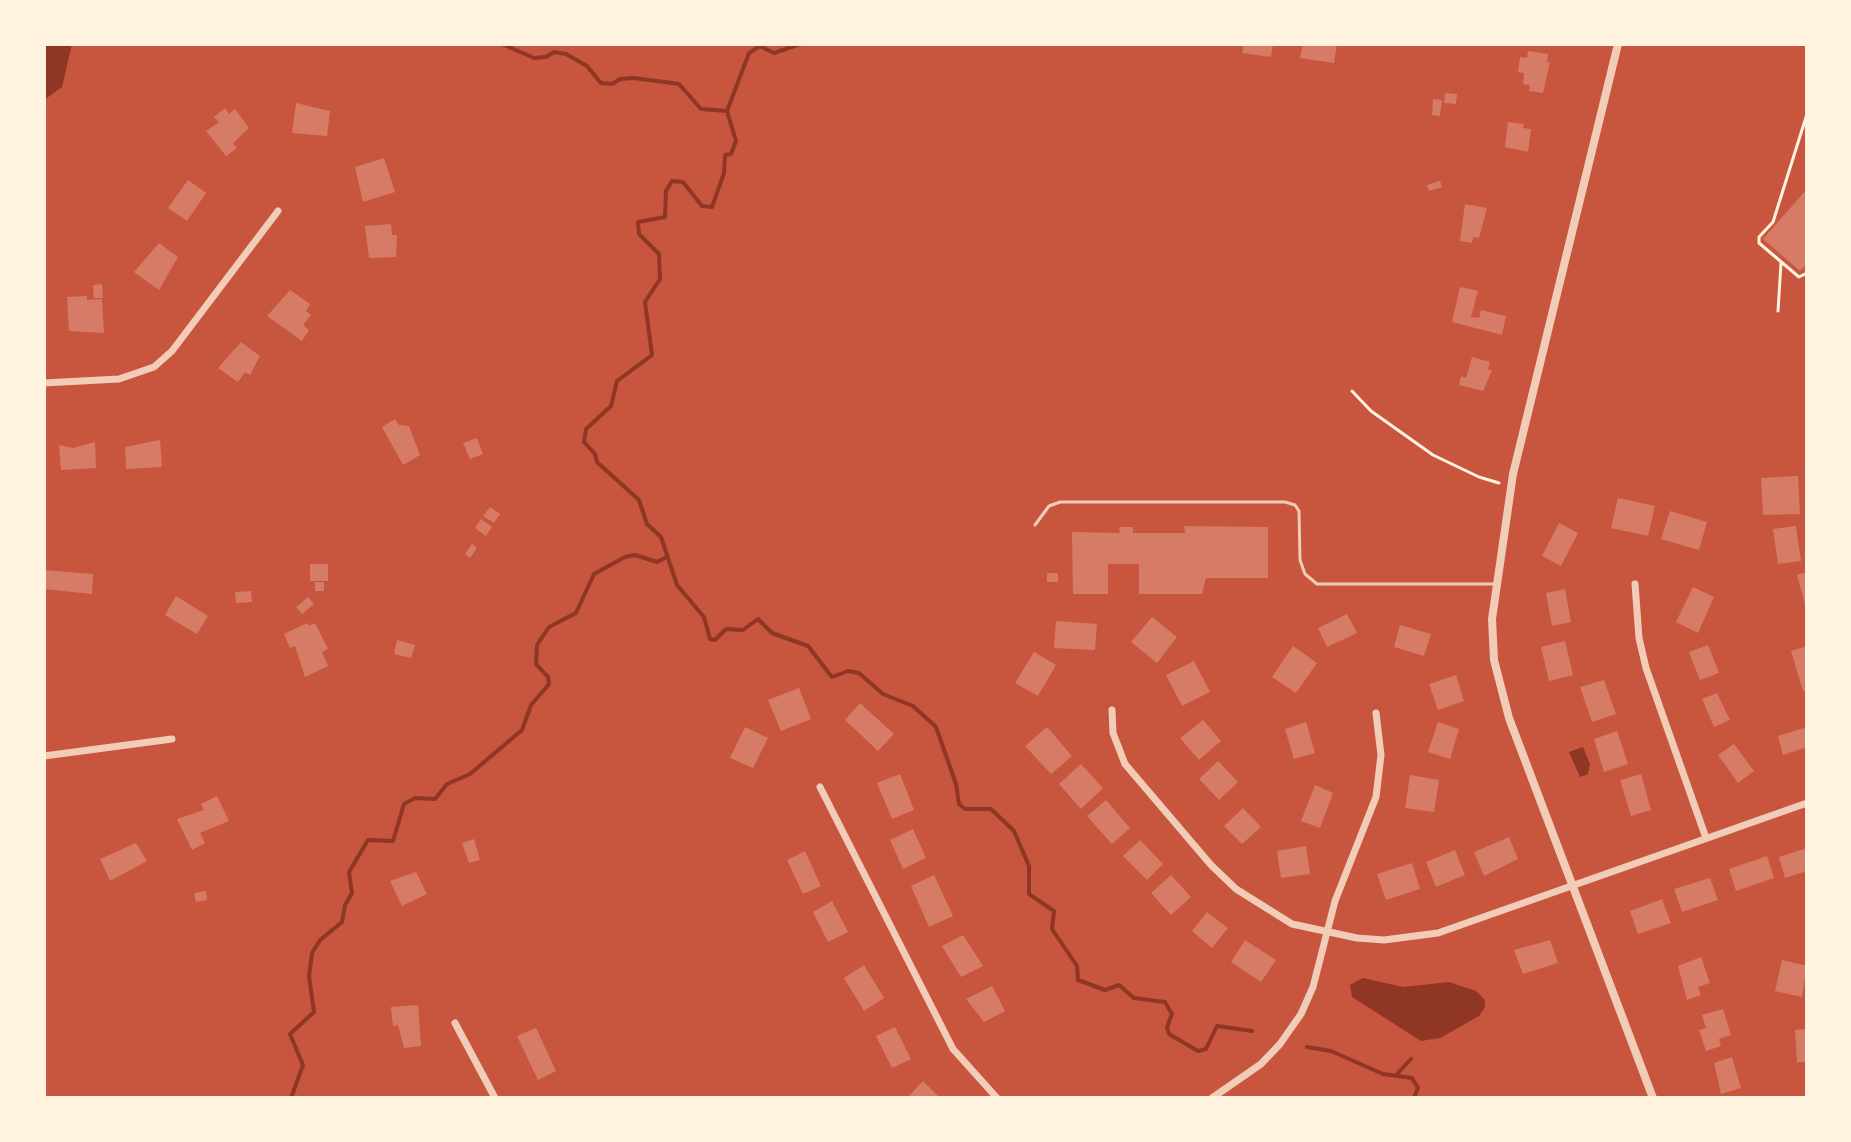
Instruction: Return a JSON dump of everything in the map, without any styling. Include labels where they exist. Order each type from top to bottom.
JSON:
[{"type":"street","points":[[1618,44],[1511,486],[1492,619],[1500,689],[1653,1098]]},
{"type":"street","points":[[44,383],[119,379],[154,367],[190,329],[278,211]]},
{"type":"street","points":[[1635,584],[1639,638],[1646,668],[1706,838]]},
{"type":"street","points":[[1112,710],[1113,733],[1125,764],[1211,865],[1236,889],[1278,918],[1327,932],[1384,940],[1411,939],[1438,933],[1807,803]]},
{"type":"street","points":[[1212,1098],[1261,1064],[1289,1033],[1313,987],[1335,901],[1376,797],[1381,755],[1376,713]]},
{"type":"street","points":[[44,756],[172,739]]},
{"type":"street","points":[[820,787],[953,1049],[997,1098]]},
{"type":"street","points":[[455,1023],[495,1098]]},
{"type":"lane","points":[[1035,525],[1049,506],[1060,502],[1285,502],[1295,505],[1299,511],[1300,560],[1305,574],[1317,584],[1495,584]]},
{"type":"path","points":[[1807,114],[1773,222],[1759,237],[1759,243],[1799,277],[1807,273]]},
{"type":"path","points":[[1778,311],[1781,261]]},
{"type":"path","points":[[1352,391],[1380,418],[1433,455],[1479,477],[1511,486]]},
{"type":"shaded area","points":[[44,44],[72,44],[62,87],[44,100]]},
{"type":"shaded area","points":[[1583,747],[1590,764],[1588,774],[1580,777],[1569,752]]},
{"type":"shaded area","points":[[1363,978],[1403,987],[1449,982],[1476,991],[1485,1000],[1485,1007],[1479,1016],[1440,1038],[1421,1041],[1352,997],[1350,985]]},
{"type":"building","points":[[1244,44],[1273,44],[1271,57],[1242,53]]},
{"type":"building","points":[[1303,44],[1337,44],[1334,63],[1300,58]]},
{"type":"building","points":[[1528,51],[1548,54],[1547,62],[1550,62],[1543,93],[1529,91],[1530,85],[1523,84],[1524,73],[1518,72],[1520,57],[1527,58]]},
{"type":"building","points":[[1445,93],[1457,94],[1456,104],[1444,103]]},
{"type":"building","points":[[1433,99],[1442,100],[1440,116],[1432,115]]},
{"type":"building","points":[[296,103],[330,111],[327,136],[292,133]]},
{"type":"building","points":[[225,108],[229,114],[235,109],[249,128],[233,143],[237,148],[226,156],[206,131],[219,122],[214,117]]},
{"type":"building","points":[[1508,122],[1524,124],[1523,128],[1531,129],[1528,152],[1505,147]]},
{"type":"building","points":[[384,158],[395,192],[363,202],[355,167]]},
{"type":"building","points":[[188,180],[206,193],[187,221],[168,208]]},
{"type":"building","points":[[1440,181],[1442,187],[1429,191],[1427,185]]},
{"type":"building","points":[[1807,189],[1807,264],[1800,271],[1763,239]]},
{"type":"building","points":[[1465,204],[1487,208],[1479,238],[1473,237],[1472,243],[1460,241]]},
{"type":"building","points":[[391,224],[392,235],[397,235],[396,257],[369,258],[365,226]]},
{"type":"building","points":[[159,243],[178,257],[159,290],[134,272]]},
{"type":"building","points":[[102,284],[103,298],[94,298],[93,285]]},
{"type":"building","points":[[1460,287],[1478,291],[1471,317],[1479,318],[1481,310],[1506,316],[1502,335],[1452,322]]},
{"type":"building","points":[[290,290],[310,304],[306,311],[311,315],[303,325],[309,330],[302,341],[267,316]]},
{"type":"building","points":[[87,296],[87,300],[102,299],[104,333],[69,331],[67,297]]},
{"type":"building","points":[[241,342],[260,356],[250,375],[245,372],[238,382],[218,368]]},
{"type":"building","points":[[1472,357],[1490,362],[1488,370],[1492,370],[1483,391],[1459,385],[1461,376],[1466,378]]},
{"type":"building","points":[[395,419],[399,425],[409,426],[420,455],[403,465],[382,427]]},
{"type":"building","points":[[477,438],[483,454],[470,459],[463,443]]},
{"type":"building","points":[[160,440],[162,467],[126,469],[125,447]]},
{"type":"building","points":[[95,442],[96,468],[61,470],[59,445],[73,448]]},
{"type":"building","points":[[1798,476],[1800,514],[1763,515],[1761,478]]},
{"type":"building","points":[[1618,498],[1655,506],[1648,536],[1611,528]]},
{"type":"building","points":[[490,507],[500,514],[494,523],[483,516]]},
{"type":"building","points":[[1670,511],[1707,522],[1699,550],[1661,539]]},
{"type":"building","points":[[481,519],[492,527],[486,536],[475,528]]},
{"type":"building","points":[[1559,523],[1578,533],[1561,566],[1542,556]]},
{"type":"building","points":[[1184,526],[1268,527],[1268,578],[1206,578],[1202,594],[1139,594],[1139,564],[1108,564],[1108,594],[1073,594],[1072,532],[1120,533],[1119,527],[1133,527],[1133,533],[1185,533]]},
{"type":"building","points":[[1796,526],[1801,561],[1778,564],[1773,529]]},
{"type":"building","points":[[472,544],[477,548],[470,558],[465,554]]},
{"type":"building","points":[[310,564],[328,564],[328,581],[310,581]]},
{"type":"building","points":[[44,570],[93,574],[92,594],[44,589]]},
{"type":"building","points":[[1807,572],[1807,608],[1806,608],[1797,575]]},
{"type":"building","points":[[1047,573],[1058,573],[1058,582],[1047,582]]},
{"type":"building","points":[[315,582],[324,582],[324,591],[315,591]]},
{"type":"building","points":[[1693,587],[1714,597],[1698,633],[1676,622]]},
{"type":"building","points":[[1565,589],[1571,622],[1552,626],[1546,593]]},
{"type":"building","points":[[251,591],[252,602],[236,603],[235,592]]},
{"type":"building","points":[[176,596],[208,616],[197,634],[165,615]]},
{"type":"building","points":[[308,597],[314,604],[302,614],[296,607]]},
{"type":"building","points":[[1347,614],[1357,633],[1327,647],[1318,628]]},
{"type":"building","points":[[1152,617],[1177,637],[1157,663],[1131,642]]},
{"type":"building","points":[[1056,621],[1097,624],[1095,650],[1054,648]]},
{"type":"building","points":[[307,623],[309,626],[315,623],[328,649],[322,652],[328,666],[305,677],[295,646],[290,648],[284,634]]},
{"type":"building","points":[[1400,625],[1431,634],[1424,656],[1394,647]]},
{"type":"building","points":[[397,640],[415,645],[411,658],[394,654]]},
{"type":"building","points":[[1565,641],[1573,675],[1549,681],[1541,647]]},
{"type":"building","points":[[1708,645],[1719,673],[1700,680],[1689,652]]},
{"type":"building","points":[[1293,646],[1317,663],[1296,693],[1272,677]]},
{"type":"building","points":[[1807,646],[1807,690],[1803,691],[1791,651]]},
{"type":"building","points":[[1034,652],[1056,665],[1038,696],[1015,683]]},
{"type":"building","points":[[1194,661],[1210,692],[1182,706],[1166,675]]},
{"type":"building","points":[[1456,675],[1464,701],[1438,710],[1429,684]]},
{"type":"building","points":[[1604,680],[1616,714],[1592,722],[1580,687]]},
{"type":"building","points":[[799,688],[811,719],[781,731],[768,700]]},
{"type":"building","points":[[1717,693],[1730,720],[1714,727],[1702,699]]},
{"type":"building","points":[[860,703],[894,734],[878,751],[845,720]]},
{"type":"building","points":[[1203,720],[1221,741],[1199,760],[1180,738]]},
{"type":"building","points":[[1306,722],[1315,753],[1294,759],[1285,729]]},
{"type":"building","points":[[1438,722],[1459,729],[1450,759],[1428,752]]},
{"type":"building","points":[[745,727],[768,738],[753,768],[730,758]]},
{"type":"building","points":[[1047,727],[1072,756],[1051,774],[1025,746]]},
{"type":"building","points":[[1807,727],[1807,747],[1783,755],[1778,736]]},
{"type":"building","points":[[1617,731],[1628,764],[1604,772],[1594,739]]},
{"type":"building","points":[[1734,744],[1754,771],[1738,783],[1718,755]]},
{"type":"building","points":[[1218,761],[1238,782],[1219,800],[1199,779]]},
{"type":"building","points":[[1081,764],[1103,788],[1081,809],[1059,784]]},
{"type":"building","points":[[900,774],[914,810],[892,819],[877,783]]},
{"type":"building","points":[[1641,774],[1651,810],[1631,816],[1620,780]]},
{"type":"building","points":[[1410,775],[1439,780],[1434,812],[1405,808]]},
{"type":"building","points":[[1315,785],[1333,793],[1320,828],[1301,821]]},
{"type":"building","points":[[217,796],[229,821],[200,833],[205,843],[192,850],[177,819],[204,810],[201,804]]},
{"type":"building","points":[[1106,800],[1130,828],[1112,844],[1087,816]]},
{"type":"building","points":[[1243,808],[1261,827],[1242,844],[1224,826]]},
{"type":"building","points":[[913,829],[926,858],[903,869],[890,840]]},
{"type":"building","points":[[1509,837],[1518,859],[1484,876],[1474,852]]},
{"type":"building","points":[[474,839],[480,860],[469,863],[462,843]]},
{"type":"building","points":[[1140,840],[1163,864],[1147,880],[1123,856]]},
{"type":"building","points":[[136,843],[147,861],[110,881],[100,859]]},
{"type":"building","points":[[1306,846],[1310,874],[1281,878],[1277,851]]},
{"type":"building","points":[[1807,848],[1807,871],[1785,878],[1779,857]]},
{"type":"building","points":[[1455,850],[1465,875],[1436,887],[1426,862]]},
{"type":"building","points":[[805,851],[821,886],[803,894],[787,860]]},
{"type":"building","points":[[1767,856],[1774,878],[1736,891],[1729,869]]},
{"type":"building","points":[[1412,863],[1420,889],[1386,900],[1377,874]]},
{"type":"building","points":[[416,872],[427,894],[402,906],[390,881]]},
{"type":"building","points":[[934,875],[953,916],[929,927],[911,886]]},
{"type":"building","points":[[1171,875],[1191,897],[1171,915],[1151,893]]},
{"type":"building","points":[[1710,878],[1718,900],[1682,912],[1674,889]]},
{"type":"building","points":[[206,891],[207,900],[196,902],[194,893]]},
{"type":"building","points":[[1662,899],[1671,923],[1638,934],[1630,911]]},
{"type":"building","points":[[832,901],[848,932],[828,942],[813,912]]},
{"type":"building","points":[[1207,912],[1228,928],[1212,948],[1192,931]]},
{"type":"building","points":[[963,935],[983,966],[961,977],[942,946]]},
{"type":"building","points":[[1245,940],[1276,960],[1261,982],[1231,962]]},
{"type":"building","points":[[1550,940],[1558,963],[1523,974],[1514,950]]},
{"type":"building","points":[[1701,957],[1710,983],[1698,987],[1701,995],[1687,1000],[1678,966]]},
{"type":"building","points":[[1782,960],[1807,966],[1802,997],[1775,991]]},
{"type":"building","points":[[864,965],[884,998],[864,1011],[844,978]]},
{"type":"building","points":[[992,986],[1005,1011],[984,1022],[966,999]]},
{"type":"building","points":[[418,1005],[421,1046],[404,1048],[398,1025],[393,1026],[391,1007]]},
{"type":"building","points":[[1723,1009],[1731,1035],[1719,1039],[1721,1046],[1706,1051],[1699,1030],[1706,1028],[1702,1015]]},
{"type":"building","points":[[895,1027],[911,1059],[892,1068],[876,1036]]},
{"type":"building","points":[[536,1028],[556,1071],[538,1080],[517,1036]]},
{"type":"building","points":[[1807,1029],[1807,1062],[1797,1062],[1795,1030]]},
{"type":"building","points":[[1732,1057],[1741,1088],[1721,1094],[1714,1063]]},
{"type":"building","points":[[923,1081],[940,1098],[907,1098]]},
{"type":"waterway","points":[[502,44],[534,58],[546,57],[554,52],[566,54],[587,66],[601,83],[612,84],[620,79],[634,78],[679,84],[701,109],[727,111]]},
{"type":"waterway","points":[[800,44],[774,53],[760,46],[749,53],[727,111],[736,141],[731,154],[725,155],[724,173],[712,207],[702,206],[683,182],[672,181],[666,191],[665,217],[638,222],[639,234],[659,254],[660,279],[645,302],[652,355],[617,381],[611,406],[586,429],[584,442],[595,454],[597,462],[639,500],[647,524],[661,537],[677,585],[704,617],[710,639],[715,640],[726,629],[743,630],[758,619],[772,633],[808,646],[832,677],[848,671],[859,673],[883,694],[913,706],[936,727],[956,784],[959,804],[965,809],[991,809],[1014,831],[1029,866],[1029,894],[1054,911],[1052,929],[1077,966],[1078,980],[1105,990],[1119,985],[1134,998],[1165,1002],[1172,1014],[1167,1027],[1169,1034],[1198,1051],[1206,1049],[1217,1026],[1252,1031]]},
{"type":"waterway","points":[[291,1098],[303,1065],[290,1034],[314,1012],[309,976],[312,953],[320,940],[342,922],[345,905],[352,893],[349,872],[368,840],[393,841],[404,804],[415,798],[435,799],[447,784],[470,774],[522,730],[531,705],[549,684],[548,677],[536,664],[537,645],[549,627],[576,613],[594,574],[625,557],[635,555],[657,562],[665,558]]},
{"type":"waterway","points":[[1307,1047],[1331,1051],[1383,1074],[1412,1078],[1418,1088],[1414,1098]]},
{"type":"waterway","points":[[1397,1074],[1411,1059]]}]
